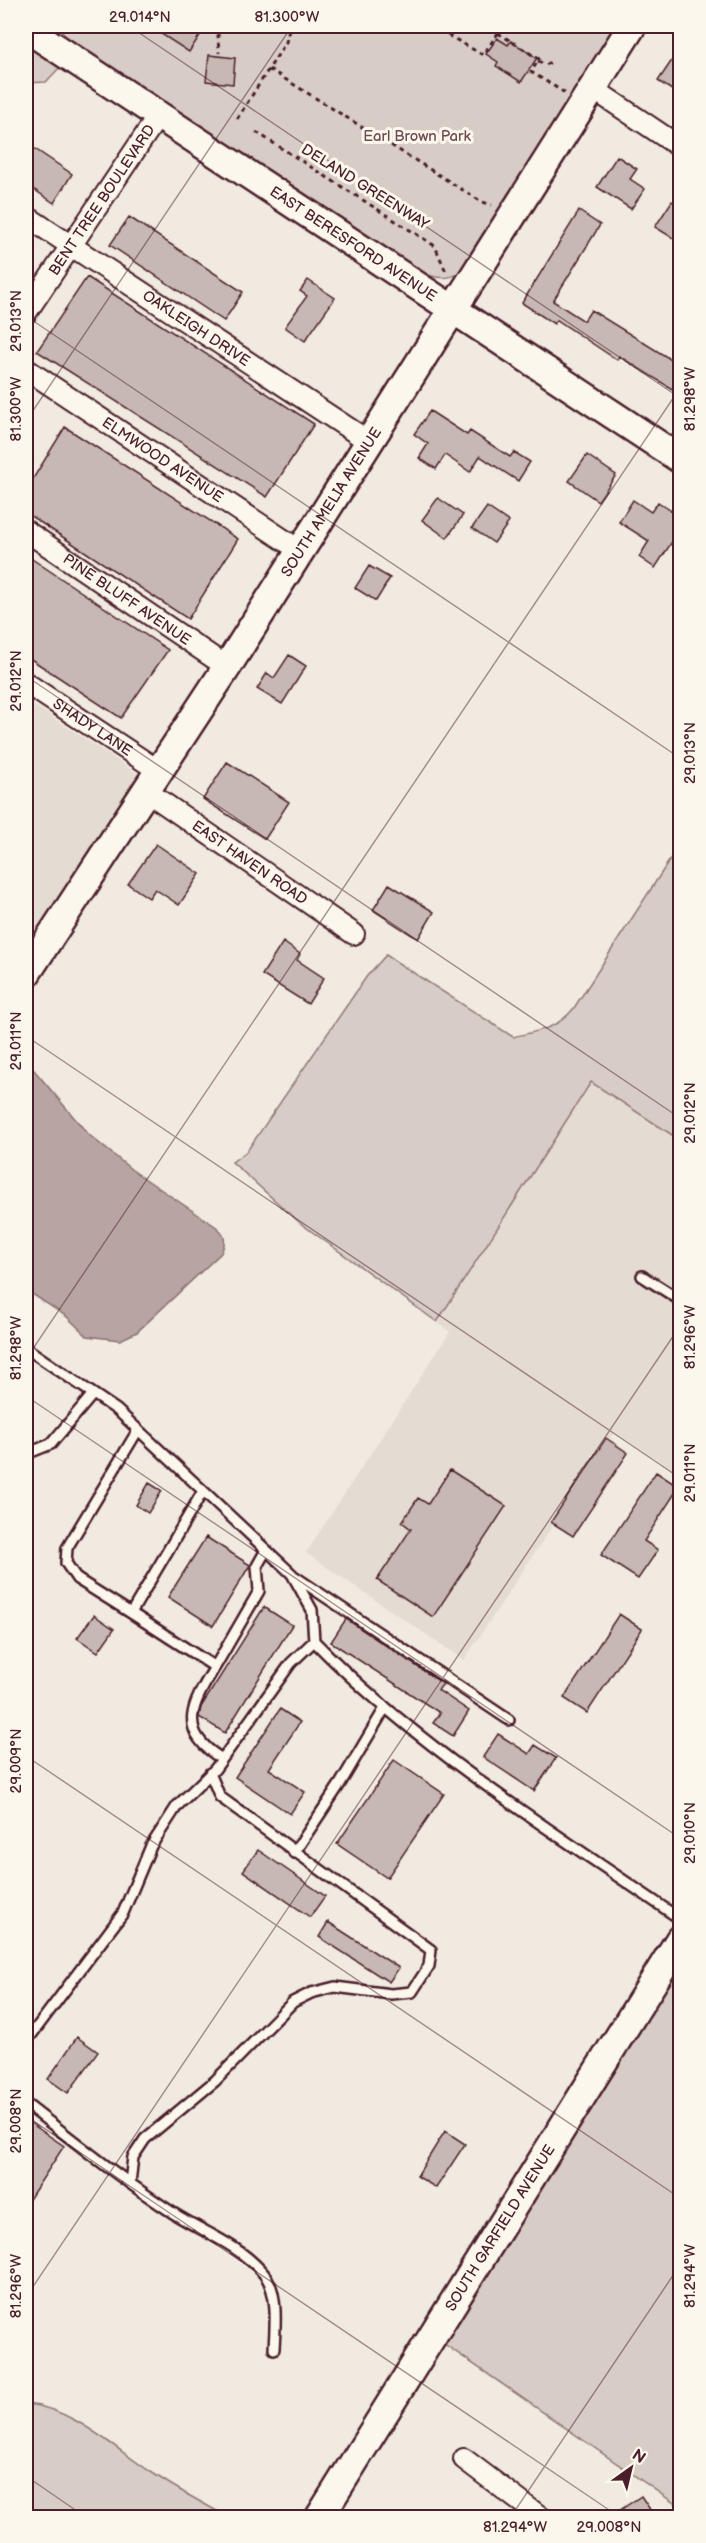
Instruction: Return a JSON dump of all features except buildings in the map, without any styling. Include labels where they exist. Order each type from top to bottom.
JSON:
[{"type":"street","name":"SOUTH AMELIA AVENUE","points":[[26,974],[227,667],[632,26]]},
{"type":"street","name":"EAST BERESFORD AVENUE","points":[[34,30],[158,116],[681,459]]},
{"type":"street","points":[[586,96],[681,147]]},
{"type":"street","name":"BENT TREE BOULEVARD","points":[[26,313],[158,116]]},
{"type":"street","name":"OAKLEIGH DRIVE","points":[[26,216],[368,441]]},
{"type":"street","name":"ELMWOOD AVENUE","points":[[26,369],[299,550]]},
{"type":"street","name":"PINE BLUFF AVENUE","points":[[26,531],[227,667]]},
{"type":"street","name":"SHADY LANE","points":[[26,683],[153,781]]},
{"type":"street","name":"EAST HAVEN ROAD","points":[[153,781],[354,934]]},
{"type":"street","name":"SOUTH GARFIELD AVENUE","points":[[319,2517],[681,1939]]},
{"type":"street","points":[[464,2459],[542,2517]]},
{"type":"lane","points":[[642,1276],[681,1300]]},
{"type":"lane","points":[[26,1348],[117,1410],[292,1574],[508,1720]]},
{"type":"lane","points":[[26,1454],[51,1444],[93,1394]]},
{"type":"lane","points":[[138,1430],[68,1548],[66,1563],[77,1580],[215,1667]]},
{"type":"lane","points":[[131,1613],[203,1491]]},
{"type":"lane","points":[[222,1759],[204,1748],[191,1723],[194,1701],[260,1591],[256,1566],[266,1550]]},
{"type":"lane","points":[[292,1574],[312,1610],[314,1641],[357,1685],[438,1751],[681,1919]]},
{"type":"lane","points":[[26,2042],[123,1913],[151,1846],[177,1806],[222,1759],[291,1663],[314,1641]]},
{"type":"lane","points":[[294,1853],[340,1784],[385,1708]]},
{"type":"lane","points":[[130,2183],[133,2157],[144,2139],[215,2081],[293,2002],[311,1993],[335,1987],[391,1994],[412,1992],[429,1966],[431,1950],[294,1853],[220,1797],[210,1773]]},
{"type":"lane","points":[[26,2104],[130,2183],[174,2213],[236,2249],[265,2275],[276,2308],[274,2349]]},
{"type":"path","points":[[213,26],[218,34],[219,53]]},
{"type":"path","points":[[237,119],[286,42],[290,26]]},
{"type":"path","points":[[432,26],[483,56],[498,33]]},
{"type":"path","points":[[484,26],[538,61],[546,65],[552,61]]},
{"type":"path","points":[[538,61],[531,72],[586,96]]},
{"type":"path","points":[[269,69],[482,202],[495,206]]},
{"type":"path","name":"DELAND GREENWAY","points":[[256,132],[435,246],[447,274]]},
{"type":"shaded area","points":[[26,700],[144,778],[26,957]]},
{"type":"shaded area","points":[[27,1069],[34,1070],[88,1134],[132,1170],[218,1228],[223,1234],[224,1243],[221,1253],[137,1332],[120,1340],[87,1336],[66,1316],[26,1290]]},
{"type":"shaded area","points":[[591,1082],[680,1140],[680,1475],[614,1432],[464,1660],[306,1553],[450,1332],[437,1322]]},
{"type":"green space","name":"Earl Brown Park","points":[[60,26],[620,26],[468,263],[455,275],[445,278],[427,275],[67,40]]},
{"type":"green space","points":[[26,41],[62,65],[46,82],[26,83]]},
{"type":"green space","points":[[680,844],[680,1140],[591,1082],[437,1322],[300,1223],[232,1162],[247,1151],[367,976],[386,955],[513,1037],[539,1031],[561,1021],[574,1008]]},
{"type":"green space","points":[[680,1957],[680,2507],[440,2341]]},
{"type":"green space","points":[[26,2404],[43,2407],[76,2421],[160,2478],[228,2517],[26,2517]]}]
